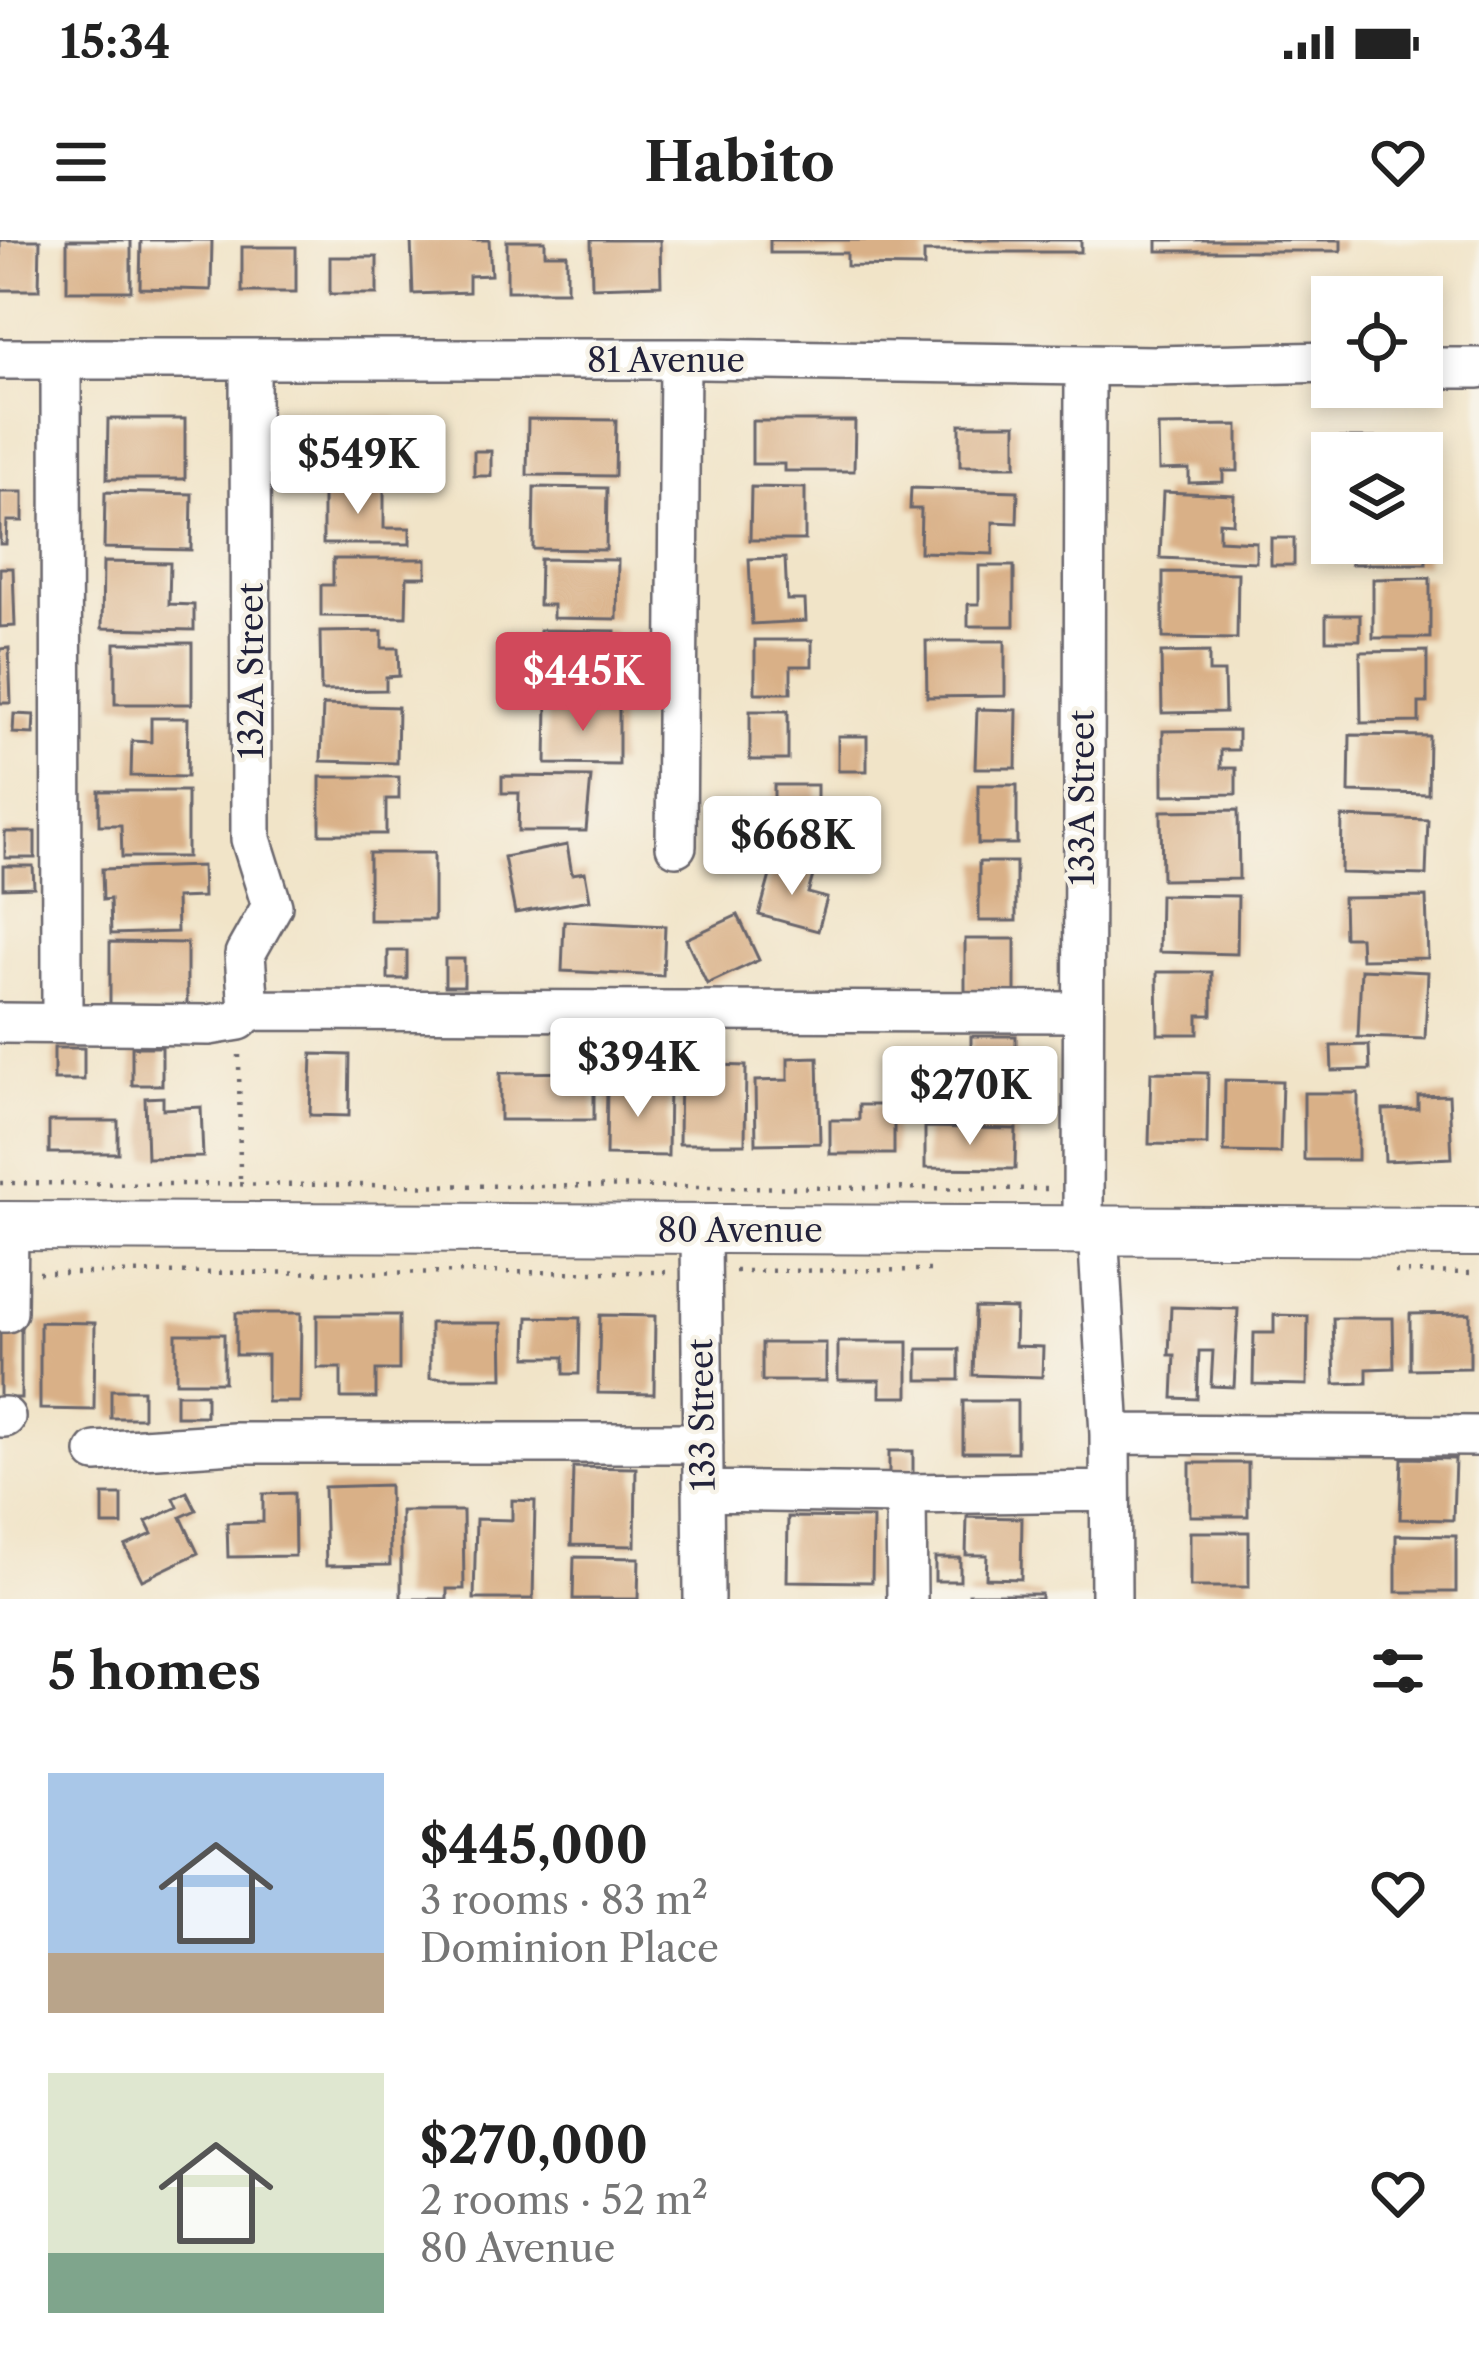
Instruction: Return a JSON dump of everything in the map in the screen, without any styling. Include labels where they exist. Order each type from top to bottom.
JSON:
[{"type":"main road","name":"80 Avenue","points":[[4,1227],[1479,1232]]},
{"type":"street","name":"81 Avenue","points":[[0,358],[1311,362]]},
{"type":"street","points":[[61,359],[62,1023]]},
{"type":"street","points":[[676,846],[680,359]]},
{"type":"street","name":"132A Street","points":[[249,1010],[245,954],[272,906],[251,839],[250,361]]},
{"type":"street","name":"133A Street","points":[[1085,365],[1081,1012],[1090,1230],[1110,1434],[1111,1599]]},
{"type":"street","points":[[1443,368],[1479,368]]},
{"type":"street","points":[[0,1023],[209,1025],[239,1020],[249,1010],[1081,1012]]},
{"type":"street","points":[[0,1312],[7,1312],[4,1227]]},
{"type":"street","name":"133 Street","points":[[700,1230],[704,1599]]},
{"type":"street","points":[[1110,1434],[1479,1436]]},
{"type":"street","points":[[96,1452],[234,1443],[703,1443]]},
{"type":"street","points":[[703,1491],[1110,1491]]},
{"type":"street","points":[[906,1493],[907,1599]]},
{"type":"path","points":[[239,1048],[240,1182]]},
{"type":"path","points":[[4,1227],[240,1182],[1048,1189]]},
{"type":"path","points":[[4,1227],[673,1272]]},
{"type":"path","points":[[729,1271],[935,1270]]},
{"type":"building","points":[[0,240],[40,240],[39,290],[0,290]]},
{"type":"building","points":[[67,240],[131,240],[131,291],[67,291]]},
{"type":"building","points":[[141,240],[212,240],[211,290],[140,288]]},
{"type":"building","points":[[411,240],[489,240],[491,275],[469,276],[469,292],[413,294]]},
{"type":"building","points":[[591,240],[660,240],[661,285],[592,287]]},
{"type":"building","points":[[770,240],[1081,240],[1081,252],[924,252],[924,267],[847,266],[847,253],[770,253]]},
{"type":"building","points":[[1157,240],[1341,240],[1341,251],[1157,251]]},
{"type":"building","points":[[507,241],[545,241],[545,254],[567,254],[567,291],[507,291]]},
{"type":"building","points":[[242,247],[296,247],[296,292],[242,292]]},
{"type":"building","points":[[330,257],[377,257],[377,294],[330,294]]},
{"type":"building","points":[[321,418],[395,418],[395,472],[321,472]]},
{"type":"building","points":[[108,419],[185,419],[185,479],[107,479]]},
{"type":"building","points":[[528,419],[616,420],[615,476],[527,475]]},
{"type":"building","points":[[752,421],[855,421],[854,471],[784,471],[784,464],[752,464]]},
{"type":"building","points":[[960,424],[1016,424],[1016,466],[960,466]]},
{"type":"building","points":[[1238,425],[1238,471],[1223,471],[1223,482],[1189,483],[1189,469],[1159,470],[1158,426]]},
{"type":"building","points":[[474,451],[491,451],[491,476],[474,476]]},
{"type":"building","points":[[323,485],[384,486],[384,528],[410,528],[410,544],[323,544]]},
{"type":"building","points":[[534,487],[607,488],[606,550],[533,549]]},
{"type":"building","points":[[751,487],[805,488],[805,540],[750,540]]},
{"type":"building","points":[[911,488],[1018,491],[1017,523],[993,522],[993,554],[920,552],[921,509],[910,509]]},
{"type":"building","points":[[0,492],[23,492],[23,521],[7,521],[6,544],[0,544]]},
{"type":"building","points":[[105,492],[192,494],[191,550],[104,548]]},
{"type":"building","points":[[1163,492],[1234,495],[1233,523],[1219,522],[1219,540],[1256,542],[1256,562],[1160,558]]},
{"type":"building","points":[[1271,538],[1294,538],[1294,565],[1271,565]]},
{"type":"building","points":[[785,558],[787,600],[805,600],[806,621],[752,624],[749,559]]},
{"type":"building","points":[[333,559],[426,559],[426,577],[407,577],[406,617],[321,616],[321,585],[333,585]]},
{"type":"building","points":[[540,559],[618,560],[617,619],[553,618],[553,605],[539,605]]},
{"type":"building","points":[[103,562],[170,563],[169,604],[194,605],[194,630],[102,628]]},
{"type":"building","points":[[979,566],[1014,566],[1014,626],[968,626],[968,604],[979,604]]},
{"type":"building","points":[[0,568],[13,568],[15,626],[0,627]]},
{"type":"building","points":[[1163,572],[1238,573],[1237,639],[1163,638]]},
{"type":"building","points":[[1430,578],[1430,638],[1373,638],[1373,579]]},
{"type":"building","points":[[1326,615],[1360,615],[1360,640],[1326,640]]},
{"type":"building","points":[[540,630],[615,631],[614,691],[539,689]]},
{"type":"building","points":[[382,631],[382,648],[398,648],[399,676],[386,677],[386,690],[321,691],[320,632]]},
{"type":"building","points":[[755,640],[812,640],[812,666],[791,666],[791,693],[755,693]]},
{"type":"building","points":[[926,641],[1005,641],[1005,696],[927,697]]},
{"type":"building","points":[[115,643],[192,643],[192,704],[115,704]]},
{"type":"building","points":[[9,648],[11,703],[0,703],[0,649]]},
{"type":"building","points":[[1427,651],[1427,703],[1419,703],[1419,722],[1361,723],[1360,652]]},
{"type":"building","points":[[1209,652],[1209,672],[1224,672],[1225,712],[1162,713],[1161,653]]},
{"type":"building","points":[[547,703],[619,704],[619,765],[546,764]]},
{"type":"building","points":[[323,705],[398,707],[397,763],[321,761]]},
{"type":"building","points":[[977,709],[1017,710],[1016,768],[975,768]]},
{"type":"building","points":[[750,711],[788,711],[788,760],[750,760]]},
{"type":"building","points":[[14,714],[34,715],[33,734],[13,733]]},
{"type":"building","points":[[151,718],[188,718],[187,777],[131,776],[132,741],[151,742]]},
{"type":"building","points":[[1238,730],[1238,750],[1221,750],[1221,768],[1236,768],[1236,794],[1163,795],[1163,731]]},
{"type":"building","points":[[1350,735],[1429,736],[1428,794],[1349,792]]},
{"type":"building","points":[[838,736],[867,736],[867,771],[838,771]]},
{"type":"building","points":[[502,776],[591,777],[586,831],[518,831],[519,793],[502,793]]},
{"type":"building","points":[[320,777],[399,777],[399,799],[386,799],[386,834],[320,834]]},
{"type":"building","points":[[774,785],[817,785],[817,842],[774,842]]},
{"type":"building","points":[[978,785],[1017,785],[1017,844],[978,844]]},
{"type":"building","points":[[99,791],[187,791],[187,857],[122,857],[121,825],[99,825]]},
{"type":"building","points":[[1238,810],[1239,879],[1162,880],[1161,811]]},
{"type":"building","points":[[1342,817],[1428,820],[1426,875],[1341,873]]},
{"type":"building","points":[[5,832],[35,832],[35,858],[5,858]]},
{"type":"building","points":[[874,840],[875,854],[848,857],[847,843]]},
{"type":"building","points":[[567,845],[572,874],[585,872],[590,900],[515,913],[504,857]]},
{"type":"building","points":[[369,853],[434,853],[434,920],[369,920]]},
{"type":"building","points":[[774,861],[814,872],[808,893],[827,898],[818,931],[759,915]]},
{"type":"building","points":[[979,862],[1016,862],[1016,921],[979,921]]},
{"type":"building","points":[[3,866],[33,866],[34,887],[3,888]]},
{"type":"building","points":[[202,866],[203,897],[176,898],[177,932],[111,934],[110,899],[103,900],[102,869]]},
{"type":"building","points":[[1160,895],[1238,896],[1237,954],[1159,952]]},
{"type":"building","points":[[1426,897],[1428,958],[1361,959],[1360,937],[1344,937],[1343,898]]},
{"type":"building","points":[[738,915],[759,960],[707,984],[686,939]]},
{"type":"building","points":[[564,921],[665,926],[663,976],[562,971]]},
{"type":"building","points":[[965,939],[1015,939],[1015,996],[965,996]]},
{"type":"building","points":[[110,942],[187,943],[187,1005],[110,1005]]},
{"type":"building","points":[[388,951],[407,951],[407,979],[388,979]]},
{"type":"building","points":[[445,959],[464,959],[464,986],[445,986]]},
{"type":"building","points":[[1361,969],[1428,972],[1425,1039],[1358,1037]]},
{"type":"building","points":[[1157,972],[1212,972],[1212,1015],[1198,1015],[1198,1034],[1158,1034]]},
{"type":"building","points":[[971,1036],[1016,1036],[1016,1099],[981,1098],[982,1073],[971,1073]]},
{"type":"building","points":[[1369,1045],[1370,1070],[1332,1071],[1331,1046]]},
{"type":"building","points":[[132,1047],[162,1047],[162,1085],[132,1085]]},
{"type":"building","points":[[54,1048],[84,1048],[84,1080],[54,1080]]},
{"type":"building","points":[[312,1054],[350,1055],[349,1116],[310,1115]]},
{"type":"building","points":[[818,1057],[820,1143],[756,1144],[755,1081],[788,1080],[788,1058]]},
{"type":"building","points":[[680,1064],[746,1066],[745,1144],[679,1144]]},
{"type":"building","points":[[942,1071],[969,1071],[969,1098],[942,1098]]},
{"type":"building","points":[[594,1072],[594,1120],[500,1120],[500,1073]]},
{"type":"building","points":[[1151,1072],[1208,1073],[1207,1145],[1149,1144]]},
{"type":"building","points":[[1225,1080],[1282,1081],[1280,1153],[1224,1152]]},
{"type":"building","points":[[634,1082],[669,1082],[668,1156],[606,1155],[607,1087],[633,1087]]},
{"type":"building","points":[[1304,1093],[1358,1093],[1358,1160],[1304,1160]]},
{"type":"building","points":[[1449,1095],[1452,1158],[1385,1161],[1383,1110],[1418,1109],[1418,1096]]},
{"type":"building","points":[[163,1097],[163,1109],[201,1107],[203,1157],[147,1158],[145,1098]]},
{"type":"building","points":[[859,1105],[894,1105],[894,1154],[830,1154],[830,1120],[859,1120]]},
{"type":"building","points":[[49,1121],[118,1121],[118,1153],[49,1153]]},
{"type":"building","points":[[925,1127],[1016,1129],[1015,1169],[925,1168]]},
{"type":"building","points":[[1171,1307],[1238,1309],[1234,1387],[1211,1386],[1213,1351],[1199,1351],[1197,1399],[1173,1398]]},
{"type":"building","points":[[975,1308],[1016,1309],[1015,1346],[1043,1347],[1042,1377],[973,1375]]},
{"type":"building","points":[[236,1313],[301,1313],[300,1402],[267,1402],[267,1355],[236,1355]]},
{"type":"building","points":[[1470,1313],[1470,1368],[1410,1369],[1410,1314]]},
{"type":"building","points":[[317,1315],[399,1315],[399,1370],[376,1370],[376,1398],[341,1398],[341,1368],[317,1368]]},
{"type":"building","points":[[600,1315],[655,1316],[654,1394],[598,1393]]},
{"type":"building","points":[[1274,1315],[1308,1316],[1307,1385],[1253,1384],[1254,1333],[1274,1333]]},
{"type":"building","points":[[528,1317],[580,1318],[579,1374],[564,1374],[564,1357],[527,1357]]},
{"type":"building","points":[[1333,1318],[1393,1318],[1394,1368],[1367,1369],[1367,1383],[1335,1384]]},
{"type":"building","points":[[40,1322],[95,1323],[94,1410],[40,1409]]},
{"type":"building","points":[[430,1323],[502,1323],[503,1378],[430,1378]]},
{"type":"building","points":[[0,1328],[21,1328],[21,1398],[0,1398]]},
{"type":"building","points":[[176,1334],[224,1334],[224,1382],[176,1382]]},
{"type":"building","points":[[838,1342],[908,1342],[908,1397],[880,1397],[880,1380],[838,1380]]},
{"type":"building","points":[[762,1343],[826,1343],[826,1381],[762,1381]]},
{"type":"building","points":[[918,1349],[959,1349],[959,1380],[918,1380]]},
{"type":"building","points":[[111,1390],[143,1390],[143,1418],[111,1418]]},
{"type":"building","points":[[176,1394],[206,1394],[206,1416],[176,1416]]},
{"type":"building","points":[[963,1401],[1017,1401],[1017,1452],[963,1452]]},
{"type":"building","points":[[889,1451],[913,1451],[913,1477],[889,1477]]},
{"type":"building","points":[[1402,1458],[1455,1459],[1453,1520],[1400,1519]]},
{"type":"building","points":[[1190,1463],[1248,1463],[1248,1516],[1190,1516]]},
{"type":"building","points":[[573,1467],[636,1468],[635,1546],[571,1545]]},
{"type":"building","points":[[389,1485],[390,1565],[326,1566],[324,1487]]},
{"type":"building","points":[[187,1492],[196,1510],[181,1517],[198,1553],[142,1580],[125,1546],[152,1534],[146,1522],[178,1507],[174,1498]]},
{"type":"building","points":[[294,1493],[295,1556],[228,1557],[227,1523],[263,1522],[263,1494]]},
{"type":"building","points":[[103,1495],[122,1495],[122,1525],[103,1525]]},
{"type":"building","points":[[512,1500],[535,1501],[533,1599],[474,1599],[476,1519],[512,1520]]},
{"type":"building","points":[[401,1511],[463,1511],[464,1589],[447,1589],[447,1599],[401,1599]]},
{"type":"building","points":[[788,1517],[873,1518],[872,1582],[787,1581]]},
{"type":"building","points":[[967,1517],[1022,1518],[1021,1579],[986,1578],[987,1555],[966,1555]]},
{"type":"building","points":[[1190,1532],[1249,1532],[1249,1587],[1190,1587]]},
{"type":"building","points":[[1396,1535],[1456,1536],[1456,1592],[1396,1592]]},
{"type":"building","points":[[574,1557],[639,1558],[638,1599],[573,1599]]},
{"type":"building","points":[[935,1558],[960,1558],[960,1581],[935,1581]]},
{"type":"building","points":[[969,1594],[1041,1594],[1041,1599],[969,1599]]}]
